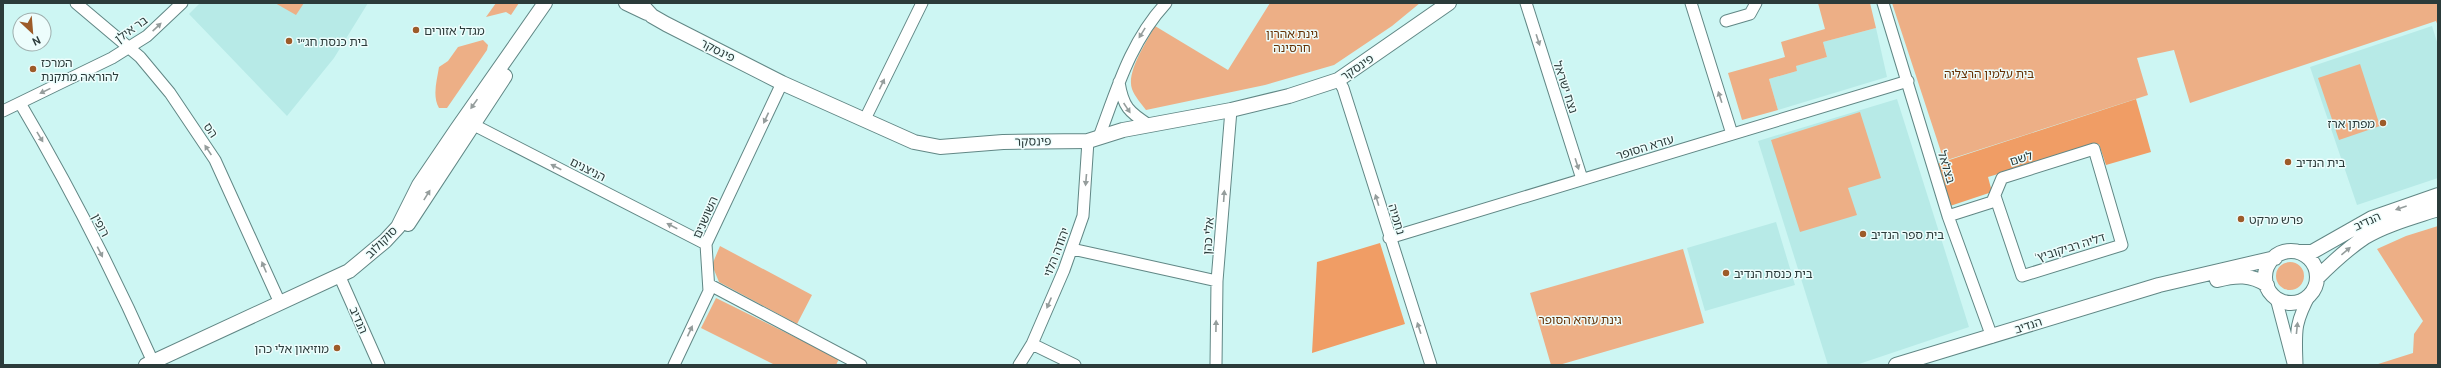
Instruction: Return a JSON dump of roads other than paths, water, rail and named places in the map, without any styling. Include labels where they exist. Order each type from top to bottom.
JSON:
[{"type":"street","name":"הס","points":[[76,3],[140,57],[170,93],[215,160],[280,303]]},
{"type":"street","name":"בר אילן","points":[[3,111],[112,58],[147,36],[182,3]]},
{"type":"street","name":"סוקולוב","points":[[153,364],[280,303],[340,278],[376,250],[398,227],[419,185],[545,3]]},
{"type":"street","name":"סוקולוב","points":[[153,364],[340,278],[380,253],[411,221],[552,3]]},
{"type":"street","points":[[626,3],[652,16]]},
{"type":"street","name":"פינסקר","points":[[640,3],[652,16],[782,83],[914,142],[940,147],[1003,142],[1093,139],[1149,125],[1231,110],[1289,96],[1338,80],[1449,3]]},
{"type":"street","points":[[865,119],[922,3]]},
{"type":"street","name":"יהודה הלוי","points":[[1019,365],[1032,344],[1072,249],[1084,216],[1093,139],[1138,40],[1150,20],[1166,3]]},
{"type":"street","name":"פינסקר","points":[[1432,15],[1443,3]]},
{"type":"street","name":"נצח ישראל","points":[[1526,3],[1582,179]]},
{"type":"street","points":[[1691,3],[1732,134]]},
{"type":"street","points":[[1726,21],[1750,14],[1756,3]]},
{"type":"street","name":"בצלאל","points":[[1883,3],[1948,216],[1992,336]]},
{"type":"street","name":"נחמיה","points":[[1338,80],[1343,88],[1389,238],[1431,365]]},
{"type":"street","points":[[1119,81],[1125,105],[1131,113],[1149,125]]},
{"type":"street","name":"עזרא הסופר","points":[[1389,238],[1908,81]]},
{"type":"street","name":"השושנים","points":[[710,286],[706,266],[706,244],[782,83]]},
{"type":"street","name":"רופין","points":[[20,103],[44,142],[123,298],[153,364]]},
{"type":"street","name":"אלי כהן","points":[[1216,365],[1217,281],[1231,110]]},
{"type":"street","points":[[457,129],[474,125]]},
{"type":"street","name":"הניצנים","points":[[474,125],[706,244]]},
{"type":"street","name":"לשם","points":[[1995,196],[1998,183],[2002,178],[2094,149]]},
{"type":"street","name":"'דליה רביקוביץ","points":[[1995,196],[2022,276],[2122,245],[2094,149]]},
{"type":"street","name":"הנדיב","points":[[2299,252],[2312,252],[2372,218],[2438,195]]},
{"type":"street","points":[[1948,216],[1986,205],[1992,202],[1995,196]]},
{"type":"street","name":"הנדיב","points":[[2317,278],[2339,257],[2366,236],[2390,225],[2438,209]]},
{"type":"street","points":[[1072,249],[1217,281]]},
{"type":"street","points":[[2294,365],[2276,298],[2267,285],[2267,269],[2275,258],[2285,252],[2299,252],[2310,260],[2317,278],[2298,317],[2296,334],[2297,365]]},
{"type":"street","name":"הנדיב","points":[[1896,365],[2159,285],[2275,258]]},
{"type":"street","name":"הנדיב","points":[[2159,285],[2193,285],[2231,276],[2242,275],[2257,278],[2267,285]]},
{"type":"street","name":"הנדיב","points":[[340,278],[380,365]]},
{"type":"street","points":[[674,365],[710,286],[861,365]]},
{"type":"street","points":[[2276,298],[2291,303],[2306,298],[2311,293]]},
{"type":"street","points":[[1032,344],[1075,365]]},
{"type":"place","name":"מגדל אזורים","points":[[416,30]]},
{"type":"place","name":"בית כנסת חג״י","points":[[289,41]]},
{"type":"place","name":"המרכז להוראה מתקנת","points":[[33,69]]},
{"type":"place","name":"מפתן ארז","points":[[2383,123]]},
{"type":"place","name":"בית הנדיב","points":[[2288,162]]},
{"type":"place","name":"פרש מרקט","points":[[2241,219]]},
{"type":"place","name":"בית ספר הנדיב","points":[[1863,234]]},
{"type":"place","name":"בית כנסת הנדיב","points":[[1726,273]]},
{"type":"place","name":"מוזיאון אלי כהן","points":[[337,348]]},
{"type":"park label","name":"גינת אהרון חרסינה","points":[[1292,40]]},
{"type":"park label","name":"בית עלמין הרצליה","points":[[1989,73]]},
{"type":"park label","name":"גינת עזרא הסופר","points":[[1580,319]]}]
